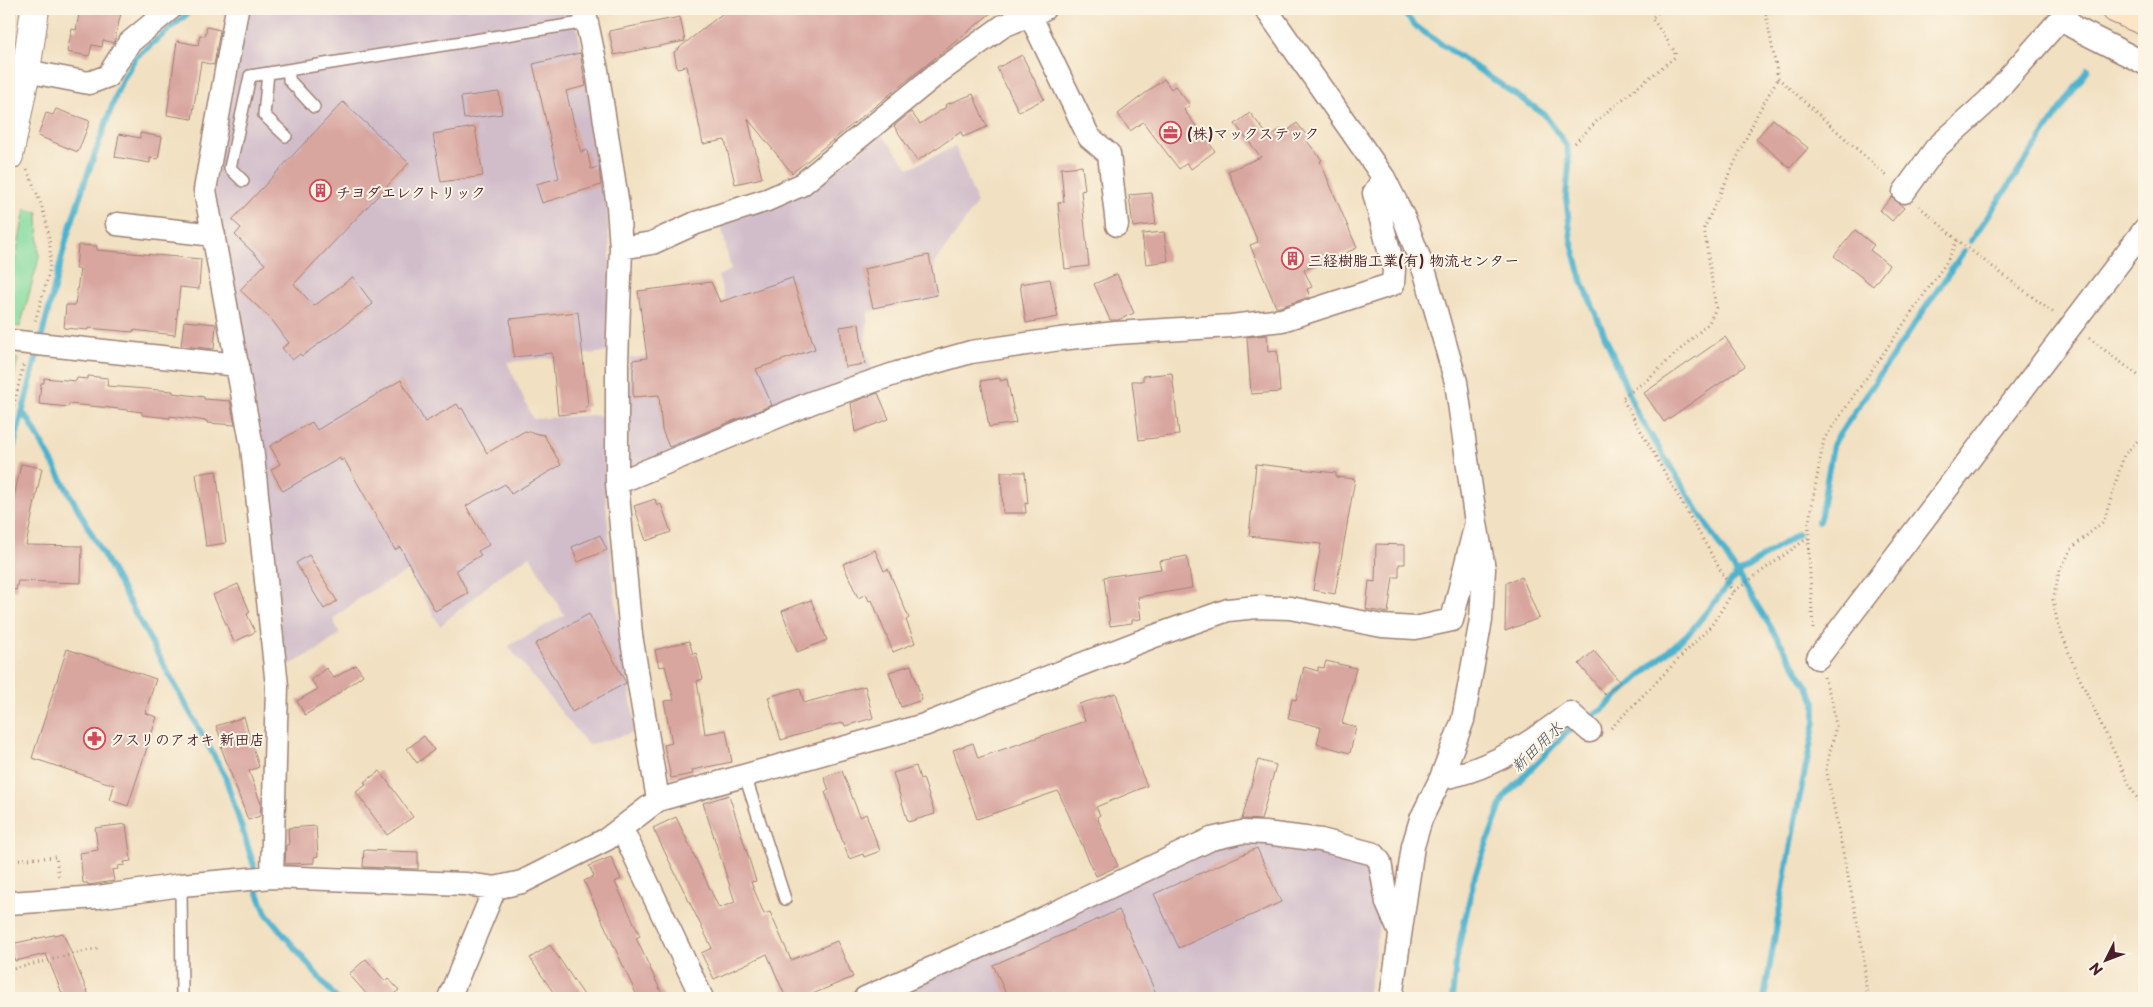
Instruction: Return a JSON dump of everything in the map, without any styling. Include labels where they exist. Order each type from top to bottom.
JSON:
[{"type":"main road","points":[[2116,9],[2144,21]]},
{"type":"street","points":[[11,146],[18,76],[35,9]]},
{"type":"street","points":[[18,76],[89,83],[108,76],[129,43],[170,9]]},
{"type":"street","points":[[237,9],[205,190],[252,447],[277,686],[261,878]]},
{"type":"street","points":[[1266,9],[1384,178],[1404,218],[1426,276],[1456,382],[1484,569],[1481,620],[1462,720],[1441,778],[1421,819],[1413,846],[1389,996]]},
{"type":"street","points":[[621,248],[652,243],[696,223],[767,200],[800,185],[939,72],[1003,26],[1037,12],[1089,137],[1109,154],[1117,225]]},
{"type":"street","points":[[1904,192],[1936,148],[1988,102],[2066,12],[2073,27],[2144,63]]},
{"type":"street","points":[[585,15],[600,89],[618,206],[621,248],[617,362],[617,483],[631,635],[658,800]]},
{"type":"street","points":[[617,483],[812,402],[897,373],[971,352],[1116,333],[1231,326],[1282,320],[1393,284],[1394,269],[1374,193],[1384,178]]},
{"type":"street","points":[[117,224],[214,235]]},
{"type":"street","points":[[1818,658],[2144,230]]},
{"type":"street","points":[[30,343],[238,365]]},
{"type":"street","points":[[9,903],[98,897],[181,885],[261,878],[465,884],[495,888],[522,882],[606,839],[622,829],[658,800],[924,725],[1152,637],[1228,610],[1257,607],[1290,608],[1382,626],[1415,628],[1452,620],[1476,523]]},
{"type":"street","points":[[1441,778],[1462,775],[1538,738],[1570,713],[1598,733]]},
{"type":"street","points":[[622,829],[702,998]]},
{"type":"street","points":[[865,998],[1029,925],[1211,839],[1242,832],[1321,840],[1374,854],[1380,862],[1387,903],[1400,933]]},
{"type":"street","points":[[449,998],[495,888]]},
{"type":"lane","points":[[243,181],[230,168],[250,76],[585,15]]},
{"type":"lane","points":[[289,70],[289,80],[314,106]]},
{"type":"lane","points":[[268,74],[264,114],[286,136]]},
{"type":"lane","points":[[745,776],[785,899]]},
{"type":"lane","points":[[181,885],[182,998]]},
{"type":"path","points":[[1575,143],[1603,115],[1675,57],[1675,52],[1652,18],[1662,9]]},
{"type":"path","points":[[1765,9],[1778,78],[1957,240],[2144,380]]},
{"type":"path","points":[[1733,592],[1622,398],[1648,379],[1709,323],[1716,308],[1704,228],[1757,115],[1778,78]]},
{"type":"path","points":[[9,425],[50,264],[49,234],[42,202],[11,146]]},
{"type":"path","points":[[2144,434],[2124,455],[2104,521],[2072,548],[2059,572],[2053,600],[2057,622],[2074,666],[2130,786],[2144,809]]},
{"type":"path","points":[[1598,733],[1712,626],[1733,592],[1809,538]]},
{"type":"path","points":[[9,860],[56,857],[62,899]]},
{"type":"path","points":[[9,970],[98,948]]},
{"type":"shaded area","points":[[249,9],[573,9],[587,76],[608,210],[610,261],[607,352],[507,362],[533,419],[591,415],[605,417],[605,492],[610,547],[616,604],[636,732],[588,745],[508,646],[564,615],[530,556],[504,572],[440,626],[409,571],[365,594],[333,619],[340,634],[319,649],[284,668],[263,445],[214,189]]},
{"type":"shaded area","points":[[880,132],[909,168],[955,146],[977,203],[934,265],[940,297],[868,312],[865,345],[872,373],[628,467],[630,358],[739,345],[718,276],[731,270],[721,225],[805,193],[861,151]]},
{"type":"shaded area","points":[[1219,843],[1292,843],[1366,861],[1371,867],[1381,908],[1373,971],[1366,998],[887,998]]},
{"type":"green space","points":[[25,209],[38,212],[39,258],[20,327],[9,325],[9,293]]},
{"type":"green space","points":[[9,356],[18,359],[9,401]]},
{"type":"building","points":[[80,9],[99,9],[121,13],[114,43],[103,40],[102,47],[92,45],[89,56],[67,52],[72,29],[76,30]]},
{"type":"building","points":[[728,9],[996,9],[792,173],[748,119],[762,178],[735,184],[725,140],[703,144],[687,66],[677,68],[674,52]]},
{"type":"building","points":[[680,17],[685,41],[614,55],[609,31]]},
{"type":"building","points":[[207,27],[220,30],[214,65],[201,62],[192,119],[167,115],[177,41],[198,45],[200,35],[205,36]]},
{"type":"building","points":[[580,53],[586,86],[566,91],[581,152],[587,150],[591,169],[599,167],[601,185],[542,203],[536,184],[559,178],[533,64]]},
{"type":"building","points":[[1022,55],[1044,99],[1019,112],[997,68]]},
{"type":"building","points":[[1164,79],[1171,89],[1175,86],[1190,105],[1184,110],[1215,151],[1191,169],[1187,163],[1179,169],[1143,122],[1130,131],[1118,114]]},
{"type":"building","points":[[499,92],[502,114],[464,119],[461,97]]},
{"type":"building","points":[[973,94],[987,127],[963,137],[961,132],[917,161],[894,126],[911,112],[920,124],[946,107],[945,105]]},
{"type":"building","name":"チヨダエレクトリック","points":[[343,102],[409,163],[294,284],[314,306],[353,277],[373,304],[302,356],[300,354],[292,360],[282,348],[289,343],[272,320],[240,290],[265,264],[235,235],[241,228],[232,220]]},
{"type":"building","points":[[56,109],[90,121],[78,152],[38,136],[46,113],[53,115]]},
{"type":"building","points":[[1250,113],[1270,138],[1280,129],[1284,134],[1297,123],[1309,138],[1306,140],[1322,160],[1320,161],[1357,248],[1304,270],[1312,287],[1307,289],[1310,297],[1279,307],[1276,307],[1250,245],[1258,242],[1228,171],[1261,157],[1235,124]]},
{"type":"building","points":[[1773,119],[1808,148],[1790,168],[1756,139]]},
{"type":"building","points":[[475,127],[483,176],[441,182],[433,134]]},
{"type":"building","points":[[140,133],[162,137],[158,159],[150,158],[150,163],[115,157],[119,134],[140,138]]},
{"type":"building","points":[[1082,166],[1085,190],[1081,191],[1089,266],[1065,269],[1058,203],[1064,202],[1061,168]]},
{"type":"building","points":[[1152,193],[1156,224],[1133,227],[1129,195]]},
{"type":"building","points":[[1892,197],[1904,208],[1892,221],[1880,210]]},
{"type":"building","points":[[1855,230],[1874,245],[1870,250],[1889,265],[1873,286],[1834,256]]},
{"type":"building","points":[[1164,232],[1168,261],[1146,264],[1142,234]]},
{"type":"building","points":[[78,245],[97,246],[97,250],[201,259],[199,289],[180,287],[175,335],[133,330],[133,332],[64,328],[66,305],[75,305],[80,269],[76,269]]},
{"type":"building","points":[[929,255],[937,295],[873,308],[864,269]]},
{"type":"building","points":[[1117,274],[1134,313],[1118,320],[1110,320],[1094,284]]},
{"type":"building","points":[[792,278],[815,349],[756,369],[772,405],[669,447],[662,430],[659,395],[633,397],[633,360],[647,358],[638,291],[711,282],[720,302]]},
{"type":"building","points":[[1050,279],[1058,317],[1026,323],[1020,284]]},
{"type":"building","points":[[578,312],[588,406],[585,407],[586,412],[558,415],[552,353],[514,357],[510,319]]},
{"type":"building","points":[[184,321],[216,324],[214,349],[181,346]]},
{"type":"building","points":[[859,324],[865,364],[845,367],[840,327]]},
{"type":"building","points":[[1267,335],[1268,352],[1277,351],[1280,392],[1251,394],[1247,337]]},
{"type":"building","points":[[1725,337],[1745,366],[1664,422],[1644,393]]},
{"type":"building","points":[[1172,373],[1179,435],[1139,440],[1132,381],[1143,381],[1143,376]]},
{"type":"building","points":[[88,376],[108,378],[107,386],[173,391],[173,393],[204,397],[204,399],[230,401],[235,425],[207,423],[207,421],[170,416],[170,418],[142,415],[142,412],[111,408],[69,404],[68,407],[39,404],[41,383],[44,383],[44,378],[76,381],[77,378],[88,379]]},
{"type":"building","points":[[1000,378],[1000,381],[1007,379],[1016,423],[989,427],[981,381]]},
{"type":"building","points":[[401,380],[425,422],[457,404],[460,409],[462,408],[487,453],[525,431],[544,435],[561,465],[511,494],[505,484],[466,506],[489,545],[478,551],[481,555],[456,570],[468,593],[435,611],[400,547],[395,550],[344,459],[341,461],[340,458],[283,491],[271,470],[280,464],[270,446],[312,422],[317,430]]},
{"type":"building","points":[[878,393],[889,419],[855,432],[851,403]]},
{"type":"building","points":[[21,464],[42,468],[26,545],[82,546],[81,583],[18,581],[16,590],[9,589],[9,521]]},
{"type":"building","points":[[1256,464],[1336,473],[1336,477],[1355,479],[1335,594],[1313,590],[1321,544],[1249,536]]},
{"type":"building","points":[[216,471],[226,543],[206,546],[196,474]]},
{"type":"building","points":[[1001,472],[1025,472],[1028,504],[1025,503],[1026,513],[1003,513]]},
{"type":"building","points":[[655,499],[657,506],[661,504],[671,532],[646,541],[634,506]]},
{"type":"building","points":[[600,535],[607,550],[578,562],[572,547]]},
{"type":"building","points":[[1376,544],[1405,545],[1405,564],[1399,564],[1399,577],[1393,577],[1388,613],[1366,609],[1369,581],[1375,582]]},
{"type":"building","points":[[875,550],[884,571],[888,569],[909,618],[906,620],[915,643],[893,652],[872,600],[869,601],[866,594],[858,598],[843,564]]},
{"type":"building","points":[[309,555],[337,601],[324,609],[296,563]]},
{"type":"building","points":[[1187,556],[1192,588],[1138,597],[1141,619],[1132,620],[1132,623],[1110,626],[1104,577],[1161,569],[1159,561]]},
{"type":"building","points":[[1522,577],[1539,618],[1505,631],[1506,583]]},
{"type":"building","points":[[238,584],[250,612],[247,614],[255,632],[234,642],[213,595]]},
{"type":"building","points":[[811,600],[827,640],[797,652],[782,611]]},
{"type":"building","points":[[589,614],[626,683],[572,712],[535,644]]},
{"type":"building","points":[[689,641],[693,654],[696,653],[703,679],[697,681],[705,734],[726,730],[732,762],[692,770],[693,774],[671,778],[664,745],[672,743],[664,701],[674,700],[665,666],[659,667],[655,650]]},
{"type":"building","name":"クスリのアオキ 新田店","points":[[67,649],[156,679],[145,713],[157,717],[128,806],[110,800],[114,785],[32,758]]},
{"type":"building","points":[[1594,651],[1620,682],[1605,695],[1579,664]]},
{"type":"building","points":[[1326,661],[1356,668],[1342,723],[1356,727],[1350,753],[1317,744],[1321,727],[1288,719],[1292,699],[1296,700],[1304,667],[1318,671],[1318,667],[1324,668]]},
{"type":"building","points":[[356,665],[363,675],[328,701],[305,715],[297,701],[318,689],[311,680],[326,668],[334,678]]},
{"type":"building","points":[[911,665],[922,700],[901,707],[889,672]]},
{"type":"building","points":[[865,686],[873,718],[845,726],[844,723],[832,725],[781,740],[768,697],[800,688],[804,703]]},
{"type":"building","points":[[1116,693],[1139,767],[1147,786],[1096,807],[1100,815],[1097,817],[1118,866],[1096,876],[1058,791],[977,819],[953,750],[973,743],[978,758],[1085,721],[1079,704]]},
{"type":"building","points":[[244,717],[259,767],[249,771],[261,804],[260,816],[248,820],[221,747],[224,746],[216,726]]},
{"type":"building","points":[[424,736],[434,750],[417,763],[407,749]]},
{"type":"building","points":[[1258,760],[1276,765],[1261,820],[1242,819]]},
{"type":"building","points":[[916,766],[920,779],[923,778],[935,814],[908,822],[893,773]]},
{"type":"building","points":[[380,771],[413,817],[387,835],[356,792],[366,785],[364,782]]},
{"type":"building","points":[[842,771],[860,817],[866,814],[880,851],[864,857],[863,854],[849,859],[825,792],[829,790],[824,777]]},
{"type":"building","points":[[729,795],[756,881],[751,882],[764,914],[770,912],[791,960],[837,941],[853,977],[803,998],[786,998],[767,954],[714,979],[701,953],[712,948],[653,828],[676,817],[719,908],[735,902],[703,803]]},
{"type":"building","points":[[126,824],[131,861],[124,862],[125,865],[117,866],[118,869],[112,870],[114,881],[88,885],[88,883],[83,883],[80,853],[98,850],[95,828]]},
{"type":"building","points":[[316,826],[318,856],[314,857],[314,863],[285,864],[286,845],[289,845],[288,828]]},
{"type":"building","points":[[1257,848],[1281,902],[1179,948],[1154,894]]},
{"type":"building","points":[[364,850],[418,852],[418,869],[363,867]]},
{"type":"building","points":[[611,857],[621,879],[615,882],[640,936],[636,938],[664,998],[638,998],[584,881],[594,876],[589,866]]},
{"type":"building","points":[[1119,910],[1158,998],[1008,998],[993,965]]},
{"type":"building","points":[[63,933],[90,998],[64,998],[46,954],[15,961],[11,944]]},
{"type":"building","points":[[550,945],[586,998],[557,998],[530,958]]},
{"type":"building","points":[[366,959],[385,981],[388,978],[399,990],[395,993],[399,998],[366,998],[368,996],[349,974]]},
{"type":"waterway","points":[[9,465],[67,237],[119,87],[135,58],[193,9]]},
{"type":"waterway","points":[[1399,9],[1418,28],[1544,114],[1567,146],[1569,165],[1566,197],[1571,240],[1582,281],[1637,413],[1808,687],[1815,702],[1815,722],[1796,815],[1764,998]]},
{"type":"waterway","points":[[1971,241],[2088,69]]},
{"type":"waterway","points":[[1818,522],[1820,520],[1833,445],[1964,251]]},
{"type":"waterway","points":[[22,412],[29,420],[225,776],[254,866],[257,891],[266,913],[336,998]]},
{"type":"waterway","name":"新田用水","points":[[1586,721],[1603,709],[1691,631],[1738,573],[1798,534]]},
{"type":"waterway","name":"新田用水","points":[[1452,998],[1457,954],[1475,875],[1504,797],[1566,733],[1577,726]]},
{"type":"place","name":"(株)マックステック","points":[[1171,132]]},
{"type":"place","name":"チヨダエレクトリック","points":[[320,191]]},
{"type":"place","name":"三経樹脂工業(有) 物流センター","points":[[1292,259]]},
{"type":"place","name":"クスリのアオキ 新田店","points":[[94,738]]}]
